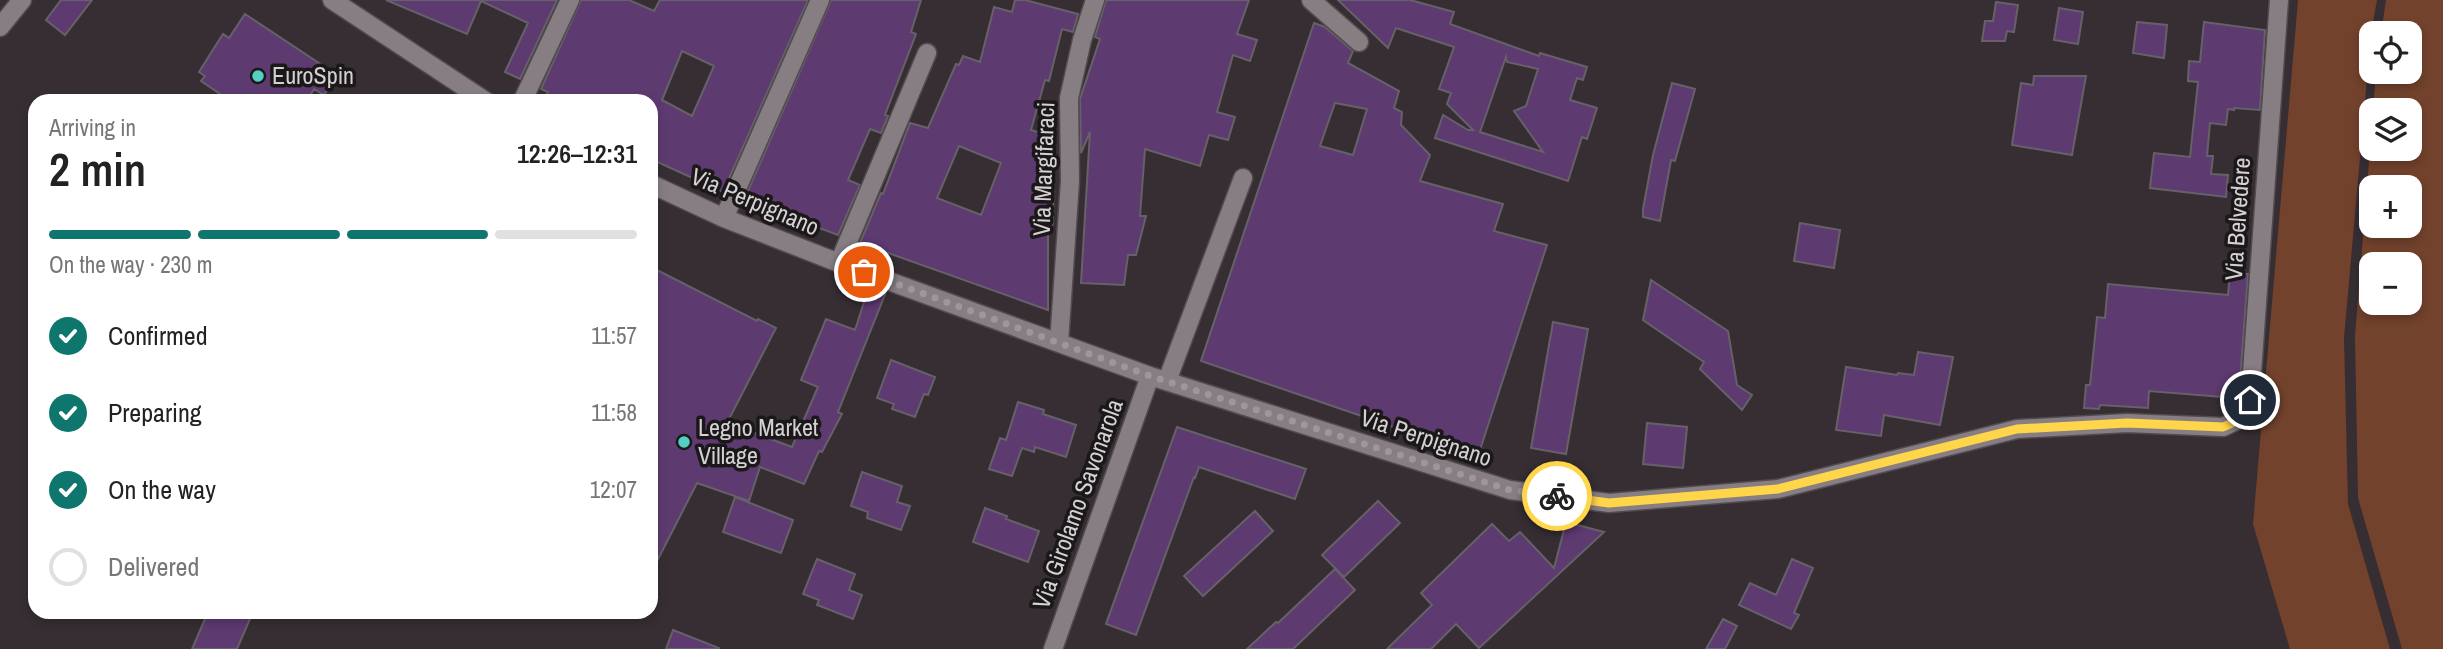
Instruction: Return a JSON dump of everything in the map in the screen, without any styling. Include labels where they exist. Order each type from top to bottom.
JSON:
[{"type":"street","points":[[0,27],[22,0]]},
{"type":"street","points":[[332,0],[357,7],[475,94]]},
{"type":"street","points":[[526,94],[570,0]]},
{"type":"street","points":[[724,218],[820,0]]},
{"type":"street","name":"Via Margifaraci","points":[[1059,343],[1070,181],[1069,98],[1082,40],[1096,0]]},
{"type":"street","points":[[1311,0],[1359,42]]},
{"type":"street","name":"Via Belvedere","points":[[2223,427],[2241,419],[2250,400],[2279,0]]},
{"type":"street","points":[[839,263],[928,52]]},
{"type":"street","name":"Via Girolamo Savonarola","points":[[1053,649],[1158,378],[1243,178]]},
{"type":"street","name":"Via Perpignano","points":[[658,187],[724,218],[839,263],[1059,343],[1158,378],[1510,490],[1609,503],[1778,489],[2017,429],[2127,423],[2223,427]]},
{"type":"shaded area","points":[[2298,0],[2377,0],[2373,21],[2359,21],[2359,84],[2366,84],[2365,98],[2359,98],[2360,161],[2344,338],[2348,504],[2390,649],[2290,649],[2253,524]]},
{"type":"shaded area","points":[[2386,0],[2443,0],[2443,649],[2402,649],[2358,498],[2355,336],[2359,286],[2359,315],[2422,315],[2422,252],[2362,252],[2363,238],[2422,238],[2422,175],[2368,175],[2369,161],[2422,161],[2422,98],[2374,98],[2375,84],[2422,84],[2422,21],[2383,21]]},
{"type":"building","points":[[61,0],[92,0],[65,35],[46,20]]},
{"type":"building","points":[[386,0],[557,0],[520,79],[505,72],[528,23],[481,1],[467,34]]},
{"type":"building","points":[[581,0],[629,0],[654,11],[660,0],[808,0],[723,192],[658,162],[658,94],[547,94],[548,92],[541,89]],"holes":[[[682,51],[714,66],[692,116],[662,100]]]},
{"type":"building","points":[[831,0],[921,0],[911,32],[916,34],[885,115],[888,116],[881,133],[870,129],[848,180],[860,185],[838,235],[744,200]]},
{"type":"building","points":[[1015,0],[1025,0],[1078,14],[1073,32],[1062,29],[1049,81],[1045,80],[1031,130],[1054,137],[1053,223],[1048,236],[1048,310],[860,243],[881,193],[883,194],[910,123],[928,128],[956,64],[959,65],[963,56],[980,62],[994,7],[1012,12]],"holes":[[[959,146],[1001,163],[981,215],[937,198]]]},
{"type":"building","points":[[1106,0],[1249,0],[1237,34],[1257,40],[1250,61],[1233,55],[1217,112],[1235,117],[1228,140],[1209,135],[1200,166],[1145,149],[1140,216],[1146,216],[1136,255],[1128,255],[1124,285],[1081,283],[1090,132],[1081,153],[1080,99],[1100,39],[1095,37]]},
{"type":"building","points":[[1338,0],[1410,0],[1454,12],[1450,24],[1539,56],[1540,53],[1587,67],[1583,80],[1577,78],[1570,100],[1597,108],[1587,139],[1582,137],[1568,181],[1435,138],[1443,115],[1468,130],[1473,130],[1447,104],[1451,93],[1439,89],[1454,47],[1396,28],[1388,48]],"holes":[[[1506,57],[1507,62],[1538,69],[1526,106],[1514,111],[1543,152],[1480,132]]]},
{"type":"building","points":[[1996,2],[2018,5],[2014,32],[2007,31],[2005,41],[1982,41],[1985,21],[1993,21]]},
{"type":"building","points":[[2059,8],[2083,12],[2078,44],[2054,40]]},
{"type":"building","points":[[245,14],[337,75],[325,94],[314,89],[311,94],[220,94],[201,81],[205,76],[199,72],[223,34],[229,38]]},
{"type":"building","points":[[2137,22],[2167,25],[2164,58],[2133,53]]},
{"type":"building","points":[[2204,22],[2265,30],[2260,110],[2228,109],[2226,125],[2210,123],[2207,156],[2213,156],[2211,174],[2228,175],[2226,197],[2150,188],[2154,153],[2190,157],[2198,82],[2188,81],[2189,61],[2200,62]]},
{"type":"building","points":[[1314,23],[1325,27],[1353,51],[1348,63],[1399,91],[1394,108],[1402,112],[1401,125],[1430,155],[1420,181],[1503,204],[1494,231],[1547,245],[1478,456],[1201,361]],"holes":[[[1335,103],[1367,109],[1353,155],[1320,146]]]},
{"type":"building","points":[[2034,76],[2086,76],[2072,155],[2012,145],[2021,83],[2033,85]]},
{"type":"building","points":[[1672,83],[1695,89],[1675,161],[1671,160],[1660,221],[1643,217],[1643,209],[1653,155]]},
{"type":"building","points":[[1800,223],[1840,230],[1834,268],[1794,261]]},
{"type":"building","name":"Legno Market Village","points":[[658,271],[776,328],[727,423],[792,447],[818,387],[801,380],[826,319],[855,330],[865,299],[876,288],[886,292],[838,412],[842,414],[822,452],[819,451],[804,484],[760,467],[749,501],[697,483],[658,559]]},
{"type":"building","points":[[2230,273],[2248,274],[2239,394],[2223,397],[2149,391],[2148,408],[2100,405],[2099,409],[2084,408],[2086,385],[2090,385],[2097,317],[2105,318],[2108,284],[2228,295]]},
{"type":"building","points":[[1651,280],[1728,331],[1737,385],[1752,395],[1742,410],[1700,369],[1704,362],[1643,320]]},
{"type":"building","points":[[1553,322],[1588,329],[1566,454],[1531,448]]},
{"type":"building","points":[[1918,352],[1953,357],[1940,425],[1884,415],[1881,436],[1836,430],[1846,367],[1914,375]]},
{"type":"building","points":[[891,360],[935,377],[928,395],[924,394],[915,417],[892,409],[894,404],[877,398]]},
{"type":"building","points":[[1018,402],[1044,410],[1043,414],[1076,425],[1066,457],[1035,447],[1034,452],[1022,448],[1012,476],[989,469],[1000,438],[1006,440]]},
{"type":"building","points":[[1647,423],[1687,427],[1683,468],[1643,464]]},
{"type":"building","points":[[1177,427],[1306,469],[1295,499],[1199,467],[1136,635],[1106,624]]},
{"type":"building","points":[[862,472],[902,486],[897,502],[910,506],[901,530],[867,518],[868,512],[851,506]]},
{"type":"building","points":[[735,497],[793,520],[781,553],[723,532]]},
{"type":"building","points":[[1378,501],[1400,523],[1344,577],[1322,555]]},
{"type":"building","points":[[985,508],[1039,531],[1028,562],[973,542]]},
{"type":"building","points":[[1255,511],[1273,531],[1203,596],[1184,576]]},
{"type":"building","points":[[1566,522],[1604,532],[1479,648],[1456,624],[1431,649],[1387,649],[1432,605],[1421,593],[1492,524],[1509,541],[1520,532],[1554,568]]},
{"type":"building","points":[[817,559],[855,574],[849,590],[862,595],[853,619],[817,605],[819,600],[803,594]]},
{"type":"building","points":[[1792,559],[1813,568],[1794,613],[1799,615],[1791,629],[1739,605],[1750,583],[1776,595]]},
{"type":"building","points":[[1335,569],[1355,590],[1293,649],[1247,649],[1278,623]]},
{"type":"building","points":[[205,619],[250,619],[237,649],[192,649]]},
{"type":"building","points":[[1723,619],[1737,626],[1725,649],[1706,649]]},
{"type":"building","points":[[673,630],[719,648],[666,649]]},
{"type":"way so far","points":[[864,272],[1150,376],[1510,490],[1557,496]]},
{"type":"place","name":"EuroSpin","points":[[258,76]]},
{"type":"place","name":"Legno Market Village","points":[[684,442]]},
{"type":"route","points":[[1557,496],[1609,503],[1778,489],[2017,429],[2127,423],[2223,427],[2241,419],[2250,400]]}]
